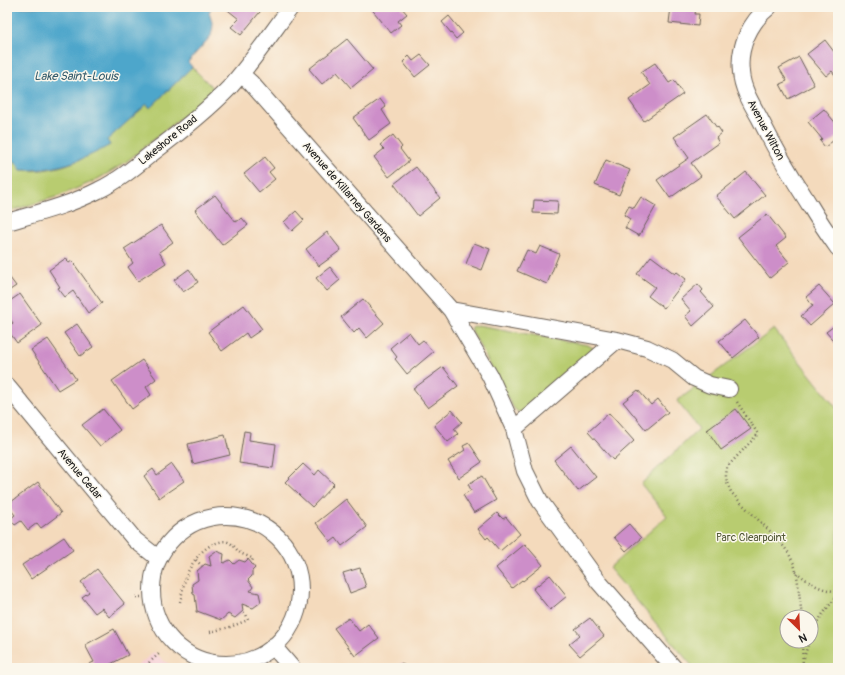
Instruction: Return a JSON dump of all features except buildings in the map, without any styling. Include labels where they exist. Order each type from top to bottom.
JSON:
[{"type":"street","name":"Lakeshore Road","points":[[7,222],[74,201],[99,190],[112,183],[139,163],[188,125],[217,100],[241,74],[291,7]]},
{"type":"street","name":"Avenue Wilton","points":[[769,7],[753,24],[743,45],[740,58],[743,85],[769,138],[791,177],[838,248]]},
{"type":"street","name":"Avenue de Killarney Gardens","points":[[241,74],[251,83],[452,310],[490,376],[514,429],[524,470],[540,501],[598,580],[674,668]]},
{"type":"street","points":[[452,310],[617,340],[647,348],[672,360],[694,378],[729,389]]},
{"type":"street","points":[[514,429],[617,340]]},
{"type":"street","name":"Avenue Cedar","points":[[7,386],[131,535],[158,558]]},
{"type":"street","points":[[222,517],[245,519],[258,524],[270,531],[283,543],[290,552],[295,563],[300,585],[300,596],[294,619],[285,633],[273,646],[265,652],[245,661],[224,663],[202,659],[183,649],[175,642],[166,632],[157,614],[154,602],[152,580],[155,565],[166,544],[180,533],[196,524],[211,518],[222,517]]},
{"type":"street","points":[[273,646],[292,668]]},
{"type":"path","points":[[729,389],[758,434],[727,467],[727,483],[731,492],[777,538],[788,552],[796,572],[802,609]]},
{"type":"path","points":[[180,602],[183,593],[184,581],[201,552],[208,547],[227,541],[233,544],[239,552],[253,559],[251,563]]},
{"type":"path","points":[[196,560],[202,566]]},
{"type":"path","points":[[796,572],[815,586],[831,591],[838,591]]},
{"type":"path","points":[[819,618],[838,595]]},
{"type":"path","points":[[136,597],[144,597]]},
{"type":"path","points":[[210,632],[230,627],[248,620],[246,614],[242,612]]},
{"type":"path","points":[[802,649],[803,668]]},
{"type":"path","points":[[803,660],[806,649]]},
{"type":"path","points":[[143,668],[160,653]]},
{"type":"path","points":[[148,664],[152,668]]},
{"type":"shaded area","points":[[154,652],[163,660],[174,668],[135,668]]},
{"type":"green space","points":[[192,67],[215,90],[126,162],[94,181],[59,196],[7,212],[7,157],[9,161],[15,161],[21,170],[35,171],[65,165],[88,156],[110,145],[107,140],[147,104],[150,108]]},
{"type":"green space","points":[[478,325],[588,345],[593,348],[595,352],[525,413],[518,412],[511,404],[470,328]]},
{"type":"green space","name":"Parc Clearpoint","points":[[774,329],[838,410],[838,668],[694,668],[609,568],[667,516],[641,484],[699,429],[677,401]]},
{"type":"water","name":"Lake Saint-Louis","points":[[7,7],[212,7],[209,12],[213,26],[211,36],[188,62],[192,67],[150,108],[147,104],[107,140],[110,145],[89,156],[67,164],[45,169],[21,170],[15,161],[9,161],[7,157]]}]
